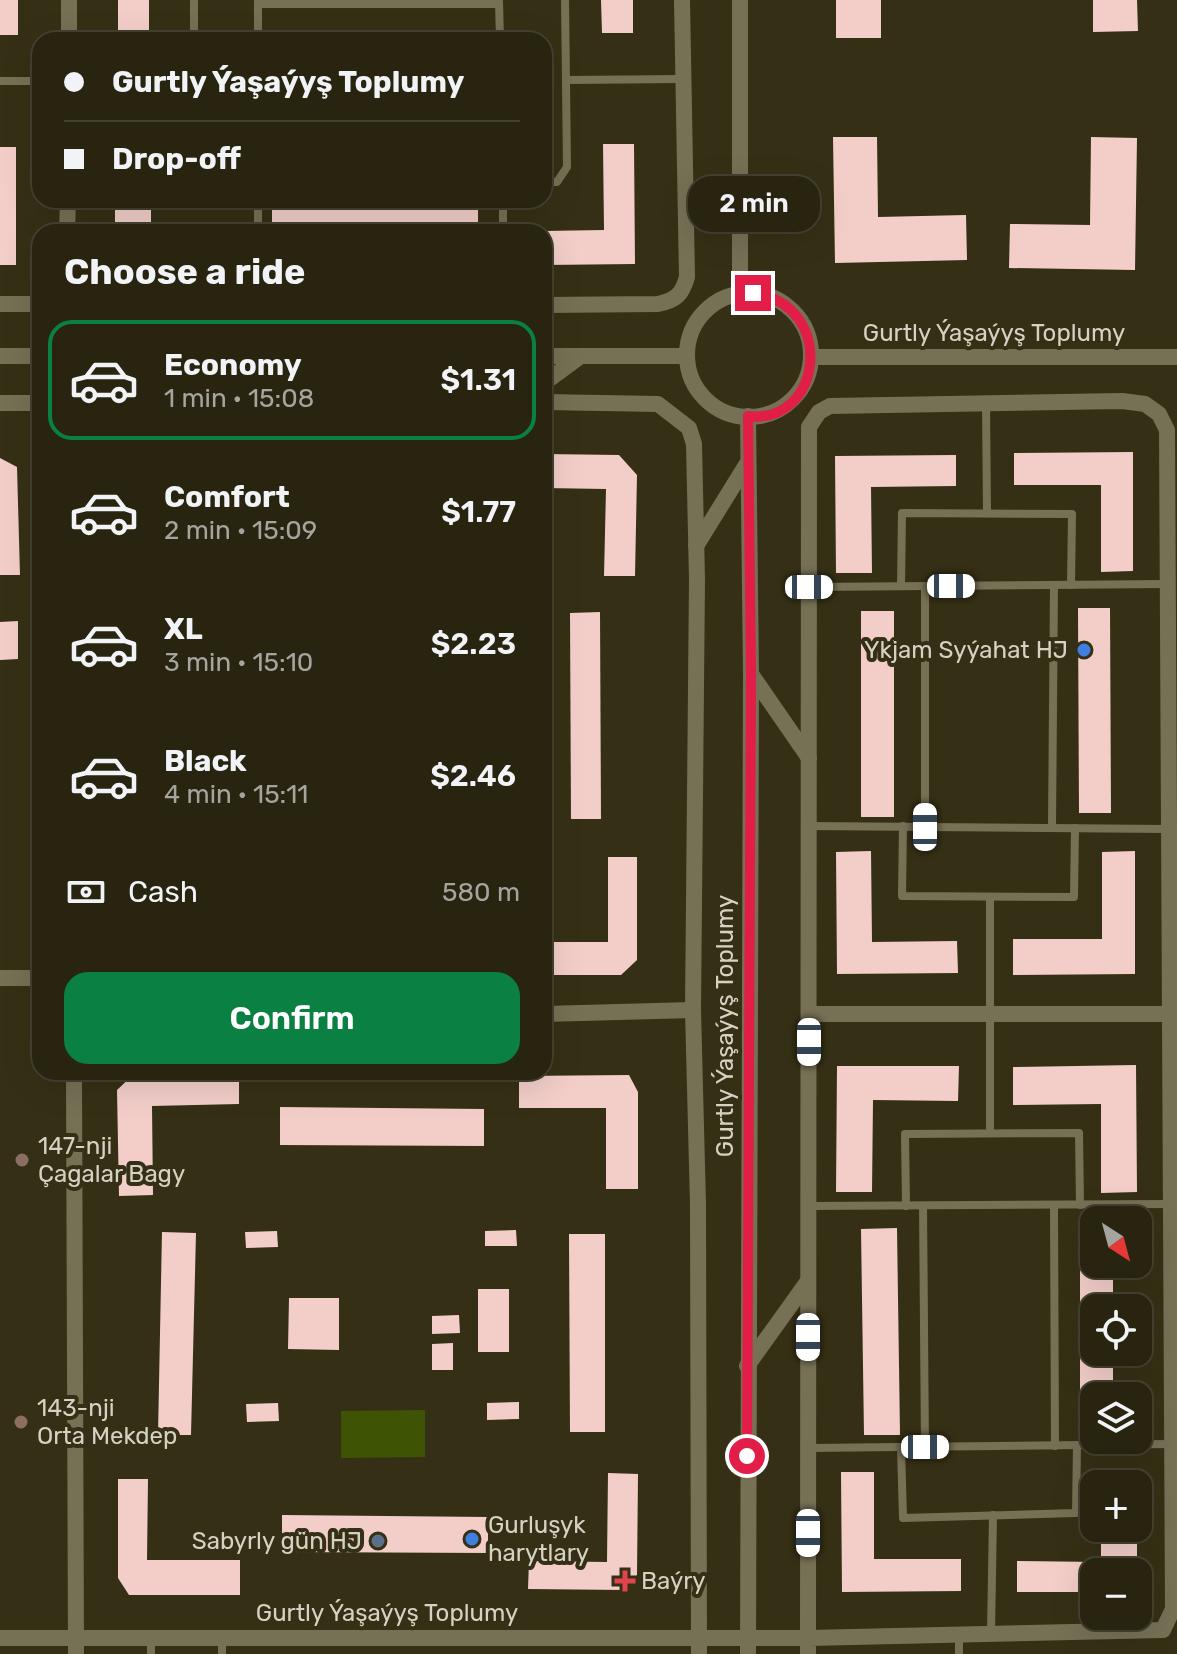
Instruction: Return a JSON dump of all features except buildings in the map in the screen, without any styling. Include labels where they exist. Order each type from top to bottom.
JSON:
[{"type":"street","points":[[69,0],[69,32]]},
{"type":"street","points":[[552,305],[658,304],[673,301],[683,291],[687,277],[682,0]]},
{"type":"street","points":[[740,0],[740,293]]},
{"type":"street","points":[[740,293],[765,294],[795,313],[808,333],[812,357],[806,381],[791,401],[769,414],[748,416],[722,411],[703,398],[691,378],[687,356],[690,334],[702,314],[719,300],[740,293]]},
{"type":"street","points":[[0,304],[32,304]]},
{"type":"street","points":[[0,356],[32,356]]},
{"type":"street","points":[[552,356],[687,356]]},
{"type":"street","name":"Gurtly Ýaşaýyş Toplumy","points":[[812,357],[1177,357]]},
{"type":"street","points":[[552,377],[578,358]]},
{"type":"street","points":[[748,1646],[808,1646],[959,1636],[1163,1630],[1173,1609],[1167,430],[1159,414],[1145,404],[1122,401],[830,406],[819,412],[809,427],[808,1646]]},
{"type":"street","name":"Gurtly Ýaşaýyş Toplumy","points":[[552,402],[658,404],[689,428],[694,444],[693,1010],[698,1204],[699,1646]]},
{"type":"street","points":[[0,403],[32,403]]},
{"type":"street","name":"Gurtly Ýaşaýyş Toplumy","points":[[0,1638],[76,1646],[748,1646],[751,674],[748,416]]},
{"type":"street","points":[[696,546],[749,460]]},
{"type":"street","points":[[751,674],[809,758]]},
{"type":"street","points":[[0,978],[32,978]]},
{"type":"street","points":[[552,1014],[693,1010]]},
{"type":"street","points":[[809,1014],[1168,1014]]},
{"type":"street","points":[[74,1080],[76,1646]]},
{"type":"street","points":[[747,1366],[808,1281]]},
{"type":"lane","points":[[194,0],[194,32]]},
{"type":"lane","points":[[552,182],[557,182],[567,167],[565,0]]},
{"type":"lane","points":[[258,32],[258,2],[499,2],[500,32]]},
{"type":"lane","points":[[566,80],[684,79]]},
{"type":"lane","points":[[0,81],[32,81]]},
{"type":"lane","points":[[986,403],[987,513]]},
{"type":"lane","points":[[901,586],[902,513],[1072,514],[1071,585]]},
{"type":"lane","points":[[809,587],[1167,584]]},
{"type":"lane","points":[[1052,827],[1054,585]]},
{"type":"lane","points":[[925,586],[925,827]]},
{"type":"lane","points":[[809,826],[1168,829]]},
{"type":"lane","points":[[903,826],[902,896],[1074,897],[1075,828]]},
{"type":"lane","points":[[990,897],[990,1133]]},
{"type":"lane","points":[[906,1206],[905,1134],[990,1133],[1079,1133],[1080,1205]]},
{"type":"lane","points":[[808,1206],[1171,1204]]},
{"type":"lane","points":[[1054,1205],[1055,1446]]},
{"type":"lane","points":[[923,1206],[925,1447]]},
{"type":"lane","points":[[808,1448],[1173,1444]]},
{"type":"lane","points":[[901,1447],[903,1518],[1076,1513],[1077,1445]]},
{"type":"lane","points":[[991,1636],[993,1515]]},
{"type":"lane","points":[[959,1636],[959,1654]]},
{"type":"green space","points":[[425,1410],[425,1457],[341,1458],[341,1411]]},
{"type":"place","name":"Ykjam Syýahat HJ","points":[[1084,650]]},
{"type":"place","name":"147-nji Çagalar Bagy","points":[[22,1160]]},
{"type":"place","name":"143-nji Orta Mekdep","points":[[21,1422]]},
{"type":"place","name":"Gurluşyk harytlary","points":[[472,1539]]},
{"type":"place","name":"Sabyrly gün HJ","points":[[378,1541]]},
{"type":"place","name":"Baýry","points":[[625,1581]]},
{"type":"route","points":[[747,1456],[751,674],[748,416],[769,414],[791,401],[806,381],[812,357],[808,333],[795,313],[776,299],[753,293]]}]
